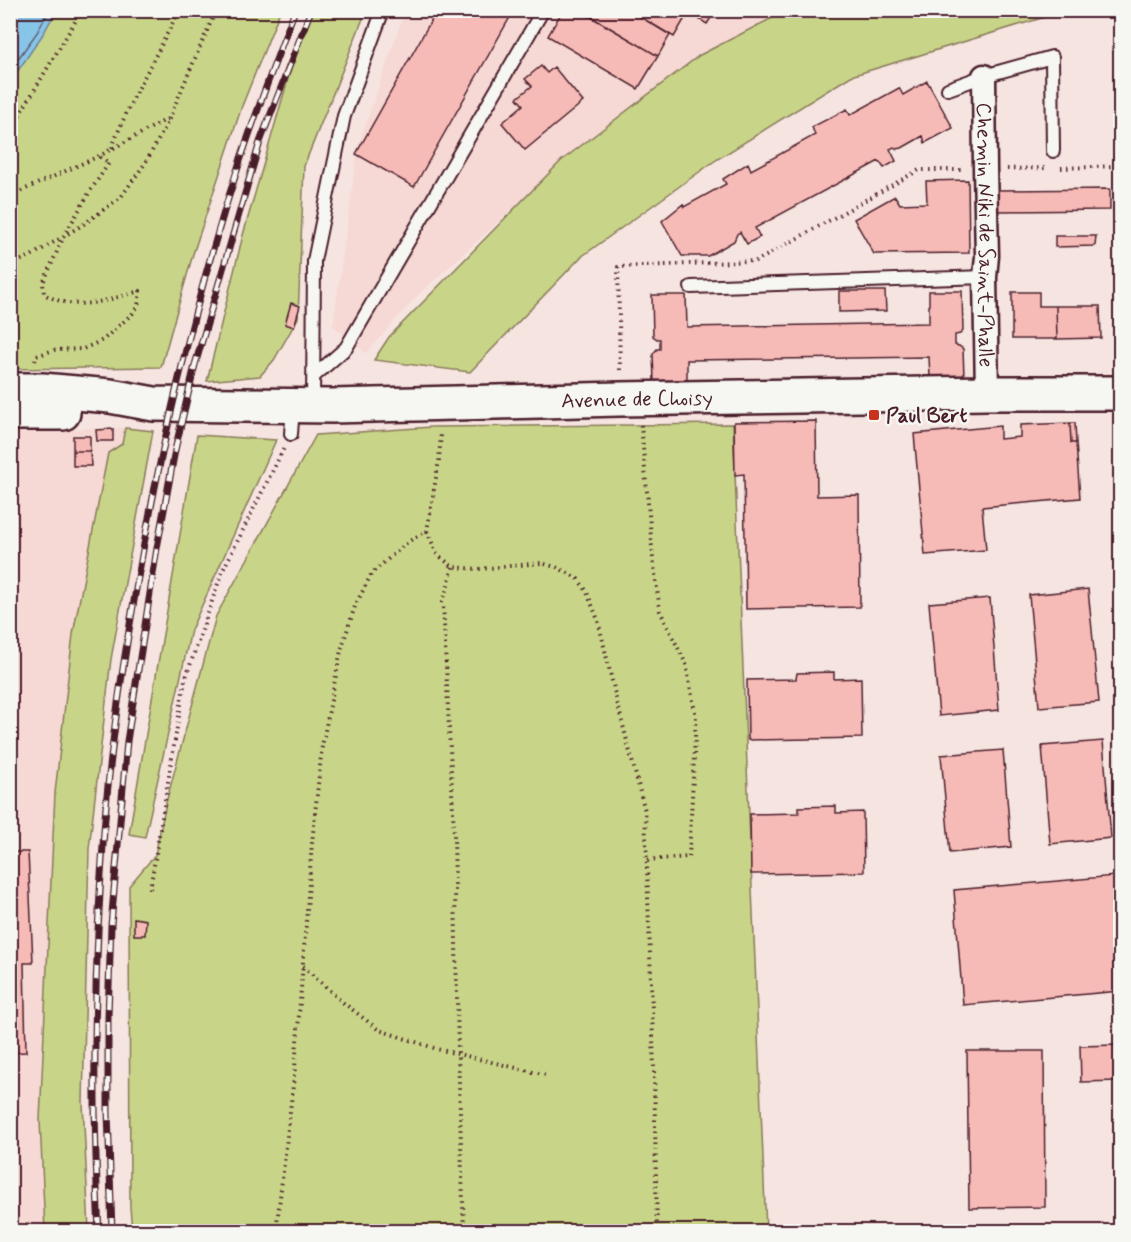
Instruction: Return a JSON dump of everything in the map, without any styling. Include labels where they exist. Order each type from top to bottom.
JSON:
[{"type":"main road","name":"Avenue de Choisy","points":[[10,390],[42,390],[110,396],[154,404],[303,405],[987,393],[1120,393]]},
{"type":"main road","name":"Avenue de Choisy","points":[[10,413],[104,414],[154,404]]},
{"type":"street","name":"Chemin Niki de Saint-Phalle","points":[[984,76],[987,393]]},
{"type":"lane","points":[[303,405],[314,261],[344,116],[383,10]]},
{"type":"lane","points":[[303,405],[346,348],[543,10]]},
{"type":"lane","points":[[948,89],[984,76],[1053,57],[1053,151]]},
{"type":"lane","points":[[691,287],[985,277]]},
{"type":"path","points":[[10,130],[82,10]]},
{"type":"path","points":[[112,149],[121,123],[179,10]]},
{"type":"path","points":[[10,265],[31,256],[103,211],[121,197],[146,162],[171,117],[216,10]]},
{"type":"path","points":[[10,196],[99,156],[171,117]]},
{"type":"path","points":[[34,364],[36,356],[54,350],[84,349],[103,340],[138,306],[140,291],[87,304],[66,303],[44,294],[44,283],[65,234],[109,163],[99,156]]},
{"type":"path","points":[[646,860],[689,857],[696,717],[686,664],[660,611],[640,418],[621,419],[618,267],[757,261],[919,170],[1120,166]]},
{"type":"path","points":[[444,404],[439,460],[427,531],[437,554],[453,567],[479,569],[541,562],[568,573],[578,579],[586,590],[598,620],[645,810],[657,1232]]},
{"type":"path","points":[[150,889],[184,680],[222,572],[303,405]]},
{"type":"path","points":[[276,1232],[296,1068],[312,843],[322,746],[341,650],[355,606],[372,573],[409,541],[427,531]]},
{"type":"path","points":[[453,567],[443,602],[454,833],[464,1232]]},
{"type":"path","points":[[303,966],[341,1001],[379,1029],[437,1049],[546,1075]]},
{"type":"shaded area","points":[[405,11],[795,11],[565,161],[418,295],[366,353],[333,326],[358,147]]},
{"type":"shaded area","points":[[125,428],[122,444],[108,453],[73,634],[55,793],[40,1120],[45,1232],[10,1231],[10,430]]},
{"type":"green space","points":[[10,11],[280,11],[242,106],[193,254],[161,367],[11,369]]},
{"type":"green space","points":[[314,11],[366,11],[304,166],[298,318],[274,360],[260,376],[207,381],[243,235],[299,41]]},
{"type":"green space","points":[[786,11],[1065,11],[851,76],[716,160],[581,257],[470,372],[374,360],[389,337],[561,161],[700,55]]},
{"type":"green space","points":[[733,424],[766,1231],[132,1231],[129,886],[155,855],[166,803],[216,616],[316,435],[432,427]]},
{"type":"green space","points":[[125,428],[153,431],[111,659],[89,849],[83,1103],[89,1231],[45,1231],[40,1120],[55,793],[73,634],[108,453],[122,444]]},
{"type":"green space","points":[[197,435],[276,440],[191,630],[145,837],[129,834]]},
{"type":"water","points":[[11,10],[56,11],[11,81]]},
{"type":"building","points":[[437,10],[514,10],[414,187],[356,154]]},
{"type":"building","points":[[563,10],[580,10],[658,56],[638,89],[548,36]]},
{"type":"building","points":[[586,10],[629,10],[670,35],[658,56],[584,13]]},
{"type":"building","points":[[629,10],[684,10],[688,13],[674,37]]},
{"type":"building","points":[[684,10],[716,10],[707,24]]},
{"type":"building","points":[[541,66],[547,73],[554,67],[583,102],[525,150],[502,123],[523,105],[517,98],[532,86],[525,79]]},
{"type":"building","points":[[927,81],[953,128],[925,143],[923,136],[902,148],[890,149],[896,161],[884,168],[879,161],[755,228],[760,237],[747,244],[740,232],[734,241],[708,256],[682,256],[662,221],[683,204],[684,207],[726,184],[723,179],[748,163],[751,170],[815,135],[812,127],[847,109],[850,115],[899,88],[903,95]]},
{"type":"building","points":[[968,180],[969,253],[874,254],[854,219],[895,196],[900,204],[927,203],[926,181]]},
{"type":"building","points":[[1110,189],[1110,210],[998,211],[998,190]]},
{"type":"building","points":[[1055,236],[1096,236],[1095,246],[1055,247]]},
{"type":"building","points":[[839,291],[885,291],[886,311],[839,312]]},
{"type":"building","points":[[929,291],[962,291],[963,331],[955,335],[955,345],[963,349],[964,377],[930,377],[929,357],[687,360],[687,381],[654,381],[653,354],[660,349],[660,339],[653,336],[652,295],[686,295],[687,327],[929,323]]},
{"type":"building","points":[[1012,292],[1039,292],[1039,306],[1056,306],[1057,339],[1012,339]]},
{"type":"building","points":[[291,303],[300,306],[294,327],[285,324]]},
{"type":"building","points":[[1056,306],[1100,306],[1101,338],[1057,339]]},
{"type":"building","points":[[816,421],[817,496],[859,495],[860,607],[746,609],[744,474],[735,475],[734,422]]},
{"type":"building","points":[[1070,423],[1075,423],[1076,443],[1071,443]]},
{"type":"building","points":[[1070,423],[1071,443],[1076,443],[1080,498],[982,507],[986,550],[925,555],[914,434],[1000,426],[1000,439],[1020,437],[1020,425]]},
{"type":"building","points":[[113,429],[113,441],[97,441],[96,430]]},
{"type":"building","points":[[73,436],[90,436],[90,451],[73,451]]},
{"type":"building","points":[[73,451],[90,451],[91,466],[73,466]]},
{"type":"building","points":[[1088,589],[1099,702],[1039,707],[1029,595]]},
{"type":"building","points":[[990,598],[999,710],[939,716],[929,603]]},
{"type":"building","points":[[834,672],[834,679],[861,678],[862,738],[748,740],[747,680],[796,679],[797,673]]},
{"type":"building","points":[[1103,741],[1111,838],[1050,844],[1042,746]]},
{"type":"building","points":[[1003,750],[1011,847],[950,853],[941,755]]},
{"type":"building","points":[[836,806],[836,813],[863,812],[864,872],[751,874],[750,814],[799,813],[799,807]]},
{"type":"building","points":[[10,852],[28,852],[33,963],[24,963],[26,1052],[10,1053]]},
{"type":"building","points":[[1115,876],[1120,943],[1120,991],[963,1005],[954,890]]},
{"type":"building","points":[[134,918],[146,920],[145,935],[134,935]]},
{"type":"building","points":[[1117,1045],[1118,1081],[1081,1082],[1080,1046]]},
{"type":"building","points":[[967,1051],[1044,1051],[1045,1207],[969,1208]]},
{"type":"railway","points":[[99,1232],[95,1081],[98,931],[113,740],[126,649],[156,480],[194,317],[241,158],[295,10]]},
{"type":"railway","points":[[112,1232],[108,1111],[111,925],[127,741],[157,548],[175,450],[195,365],[260,142],[311,10]]},
{"type":"place","name":"Paul Bert","points":[[874,415]]}]
